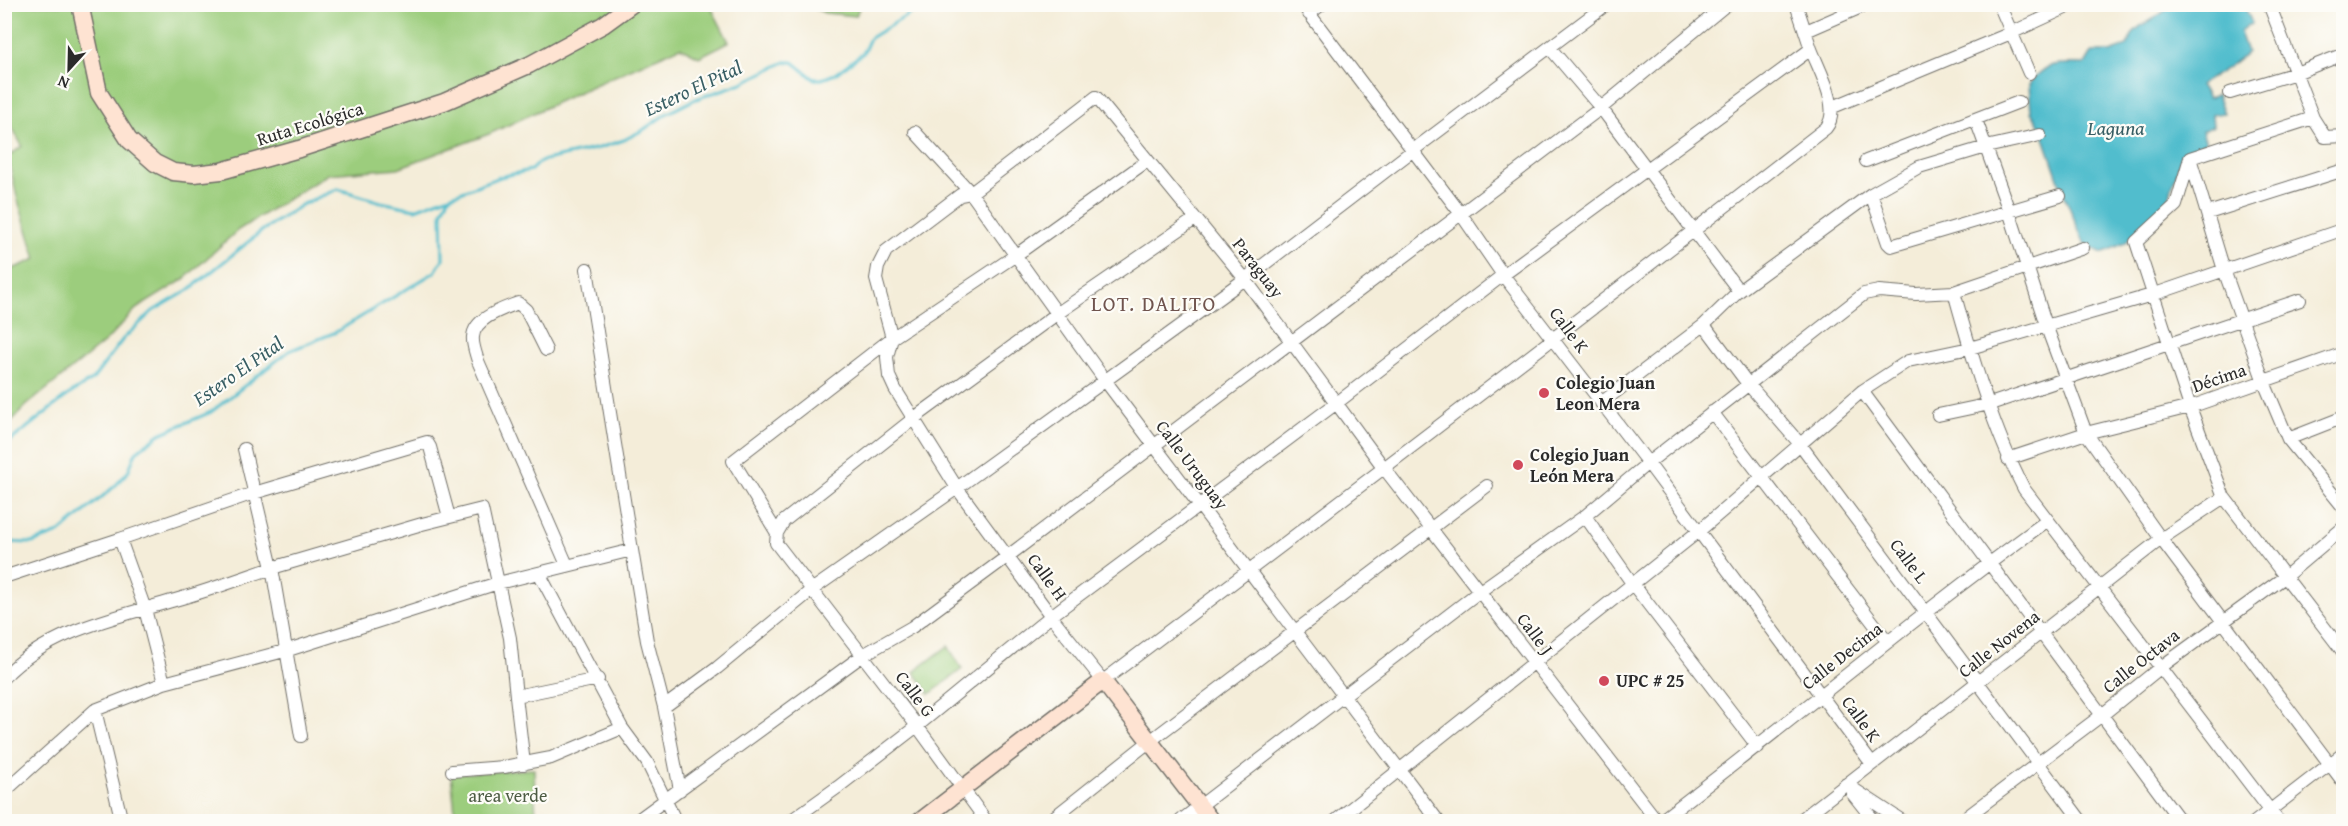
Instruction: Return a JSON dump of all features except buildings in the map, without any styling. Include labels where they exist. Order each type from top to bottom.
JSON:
[{"type":"main road","name":"Ruta Ecológica","points":[[80,4],[99,93],[129,140],[155,163],[173,172],[194,174],[221,171],[299,149],[444,102],[529,65],[603,25],[632,4]]},
{"type":"main road","name":"Calle H","points":[[1103,681],[1212,822]]},
{"type":"main road","points":[[919,822],[1103,681]]},
{"type":"street","points":[[1306,9],[1322,4]]},
{"type":"street","points":[[664,706],[717,668],[813,589],[957,488],[1104,379],[1245,279],[1607,4]]},
{"type":"street","points":[[635,822],[863,656],[912,627],[1008,556],[1601,108],[1727,4]]},
{"type":"street","points":[[1103,681],[1826,128],[1832,119],[1833,107],[1796,4]]},
{"type":"street","points":[[1806,31],[1869,4]]},
{"type":"street","points":[[1999,4],[2029,73]]},
{"type":"street","points":[[1833,107],[2011,33],[2074,4]]},
{"type":"street","points":[[2269,4],[2313,118],[2325,136],[2343,136]]},
{"type":"street","name":"Calle K","points":[[1306,9],[1461,214],[1503,275],[1648,463],[1872,764]]},
{"type":"street","points":[[1550,48],[1601,108],[1739,291]]},
{"type":"street","points":[[789,822],[917,726],[1051,616],[1338,402],[1503,275],[1811,49]]},
{"type":"street","points":[[2230,93],[2296,73],[2343,54]]},
{"type":"street","name":"Paraguay","points":[[971,193],[1096,97],[1245,279],[1338,402],[1384,468]]},
{"type":"street","points":[[1866,161],[2019,102]]},
{"type":"street","points":[[2190,158],[2313,118]]},
{"type":"street","points":[[1976,120],[2028,266],[2046,325],[2086,433],[2161,539],[2224,620],[2343,783]]},
{"type":"street","name":"Calle Uruguay","points":[[915,132],[971,193],[1104,379],[1439,822]]},
{"type":"street","points":[[1601,404],[1704,325],[1739,291],[1871,194],[1919,167],[1986,147],[2040,135]]},
{"type":"street","points":[[2190,158],[2224,270],[2264,382],[2288,439],[2343,508]]},
{"type":"street","points":[[2008,459],[2086,433],[2190,407],[2136,242],[2176,205],[2190,158]]},
{"type":"street","points":[[971,193],[960,195],[886,251],[878,267],[876,279],[892,338],[1017,255],[1147,161]]},
{"type":"street","points":[[2208,213],[2343,170]]},
{"type":"street","points":[[1871,194],[1891,246],[2060,196]]},
{"type":"street","points":[[777,533],[784,521],[913,419],[1058,313],[1195,219]]},
{"type":"street","points":[[1334,822],[1699,531],[1862,391],[1908,361],[1970,348],[2152,294],[2343,229]]},
{"type":"street","points":[[1179,822],[1480,591],[1585,516],[1712,412],[1864,294],[1879,291],[1916,294],[1954,292],[2083,248]]},
{"type":"street","points":[[587,269],[647,641],[664,706],[680,790]]},
{"type":"street","points":[[1954,292],[1970,348],[2008,459],[2024,489],[2279,822]]},
{"type":"street","points":[[1938,415],[1990,404],[2300,300]]},
{"type":"street","points":[[546,350],[526,310],[518,303],[487,317],[474,331],[472,338],[478,361],[567,566]]},
{"type":"street","name":"Calle L","points":[[1704,325],[1748,384],[1800,444],[2082,822]]},
{"type":"street","name":"Calle H","points":[[892,338],[887,357],[889,376],[913,419],[957,488],[1051,616],[1103,681]]},
{"type":"street","name":"Calle G","points":[[892,338],[733,461],[777,533],[776,543],[917,726],[987,822]]},
{"type":"street","name":"Décima","points":[[2342,357],[2190,407],[2224,497],[2343,653]]},
{"type":"street","points":[[1862,391],[2181,822]]},
{"type":"street","points":[[1712,412],[1888,642]]},
{"type":"street","points":[[2288,439],[2343,417]]},
{"type":"street","points":[[4,577],[254,493],[427,442],[449,517]]},
{"type":"street","points":[[244,449],[272,568],[302,736]]},
{"type":"street","name":"Calle J","points":[[1384,468],[1659,822]]},
{"type":"street","points":[[1048,822],[1150,741],[1487,486]]},
{"type":"street","name":"Calle Novena","points":[[1798,822],[2161,539],[2224,497]]},
{"type":"street","points":[[4,677],[24,660],[58,639],[93,624],[272,568],[478,509],[483,511],[510,638],[524,764]]},
{"type":"street","points":[[1585,516],[1632,583],[1758,747]]},
{"type":"street","name":"Calle Decima","points":[[1659,822],[1758,747],[1821,694],[1989,562],[2048,519]]},
{"type":"street","name":"Calle Octava","points":[[1960,822],[2102,715],[2161,667],[2286,576],[2343,527]]},
{"type":"street","points":[[120,539],[145,609],[164,683]]},
{"type":"street","points":[[4,792],[95,710],[164,683],[288,650],[498,583],[632,550]]},
{"type":"street","points":[[539,573],[622,728],[648,762],[676,822]]},
{"type":"street","points":[[516,696],[598,680]]},
{"type":"street","points":[[95,710],[122,822]]},
{"type":"street","points":[[452,771],[524,764],[551,758],[622,728]]},
{"type":"street","points":[[2255,822],[2343,753]]},
{"type":"street","points":[[1846,784],[1875,822]]},
{"type":"street","points":[[1846,784],[1904,822]]},
{"type":"green space","points":[[860,4],[856,16],[825,13],[807,5]]},
{"type":"green space","points":[[5,5],[713,5],[711,7],[729,42],[699,57],[680,47],[489,134],[398,168],[328,174],[238,230],[183,280],[136,309],[106,341],[26,406],[5,428],[5,265],[10,270],[36,259],[17,197],[8,157],[22,146],[5,113]]},
{"type":"green space","points":[[948,646],[962,669],[930,694],[914,672]]},
{"type":"green space","name":"area verde","points":[[534,769],[536,821],[456,821],[451,774]]},
{"type":"water","name":"Laguna","points":[[2169,5],[2244,5],[2252,23],[2240,32],[2247,52],[2200,85],[2208,98],[2217,95],[2224,113],[2212,115],[2213,126],[2202,131],[2206,142],[2182,153],[2168,202],[2125,243],[2102,253],[2084,243],[2061,187],[2040,126],[2031,112],[2029,84],[2042,71],[2053,65],[2085,64],[2092,52],[2110,52],[2127,46],[2138,28],[2162,13]]},
{"type":"waterway","name":"Estero El Pital","points":[[4,446],[68,395],[93,379],[123,339],[153,311],[189,290],[263,230],[303,204],[338,189],[415,209],[500,177],[531,170],[545,160],[624,140],[666,114],[696,99],[742,83],[785,62],[793,62],[814,79],[822,79],[835,74],[863,53],[870,38],[926,4]]},
{"type":"waterway","name":"Estero El Pital","points":[[4,542],[32,543],[59,533],[115,486],[128,472],[136,452],[160,434],[211,412],[289,351],[336,332],[435,272],[443,259],[442,212],[450,196]]},
{"type":"place","name":"Colegio Juan Leon Mera","points":[[1544,393]]},
{"type":"place","name":"Colegio Juan León Mera","points":[[1518,465]]},
{"type":"place","name":"UPC # 25","points":[[1604,681]]},
{"type":"district","name":"LOT. DALITO","points":[[1154,304]]}]
